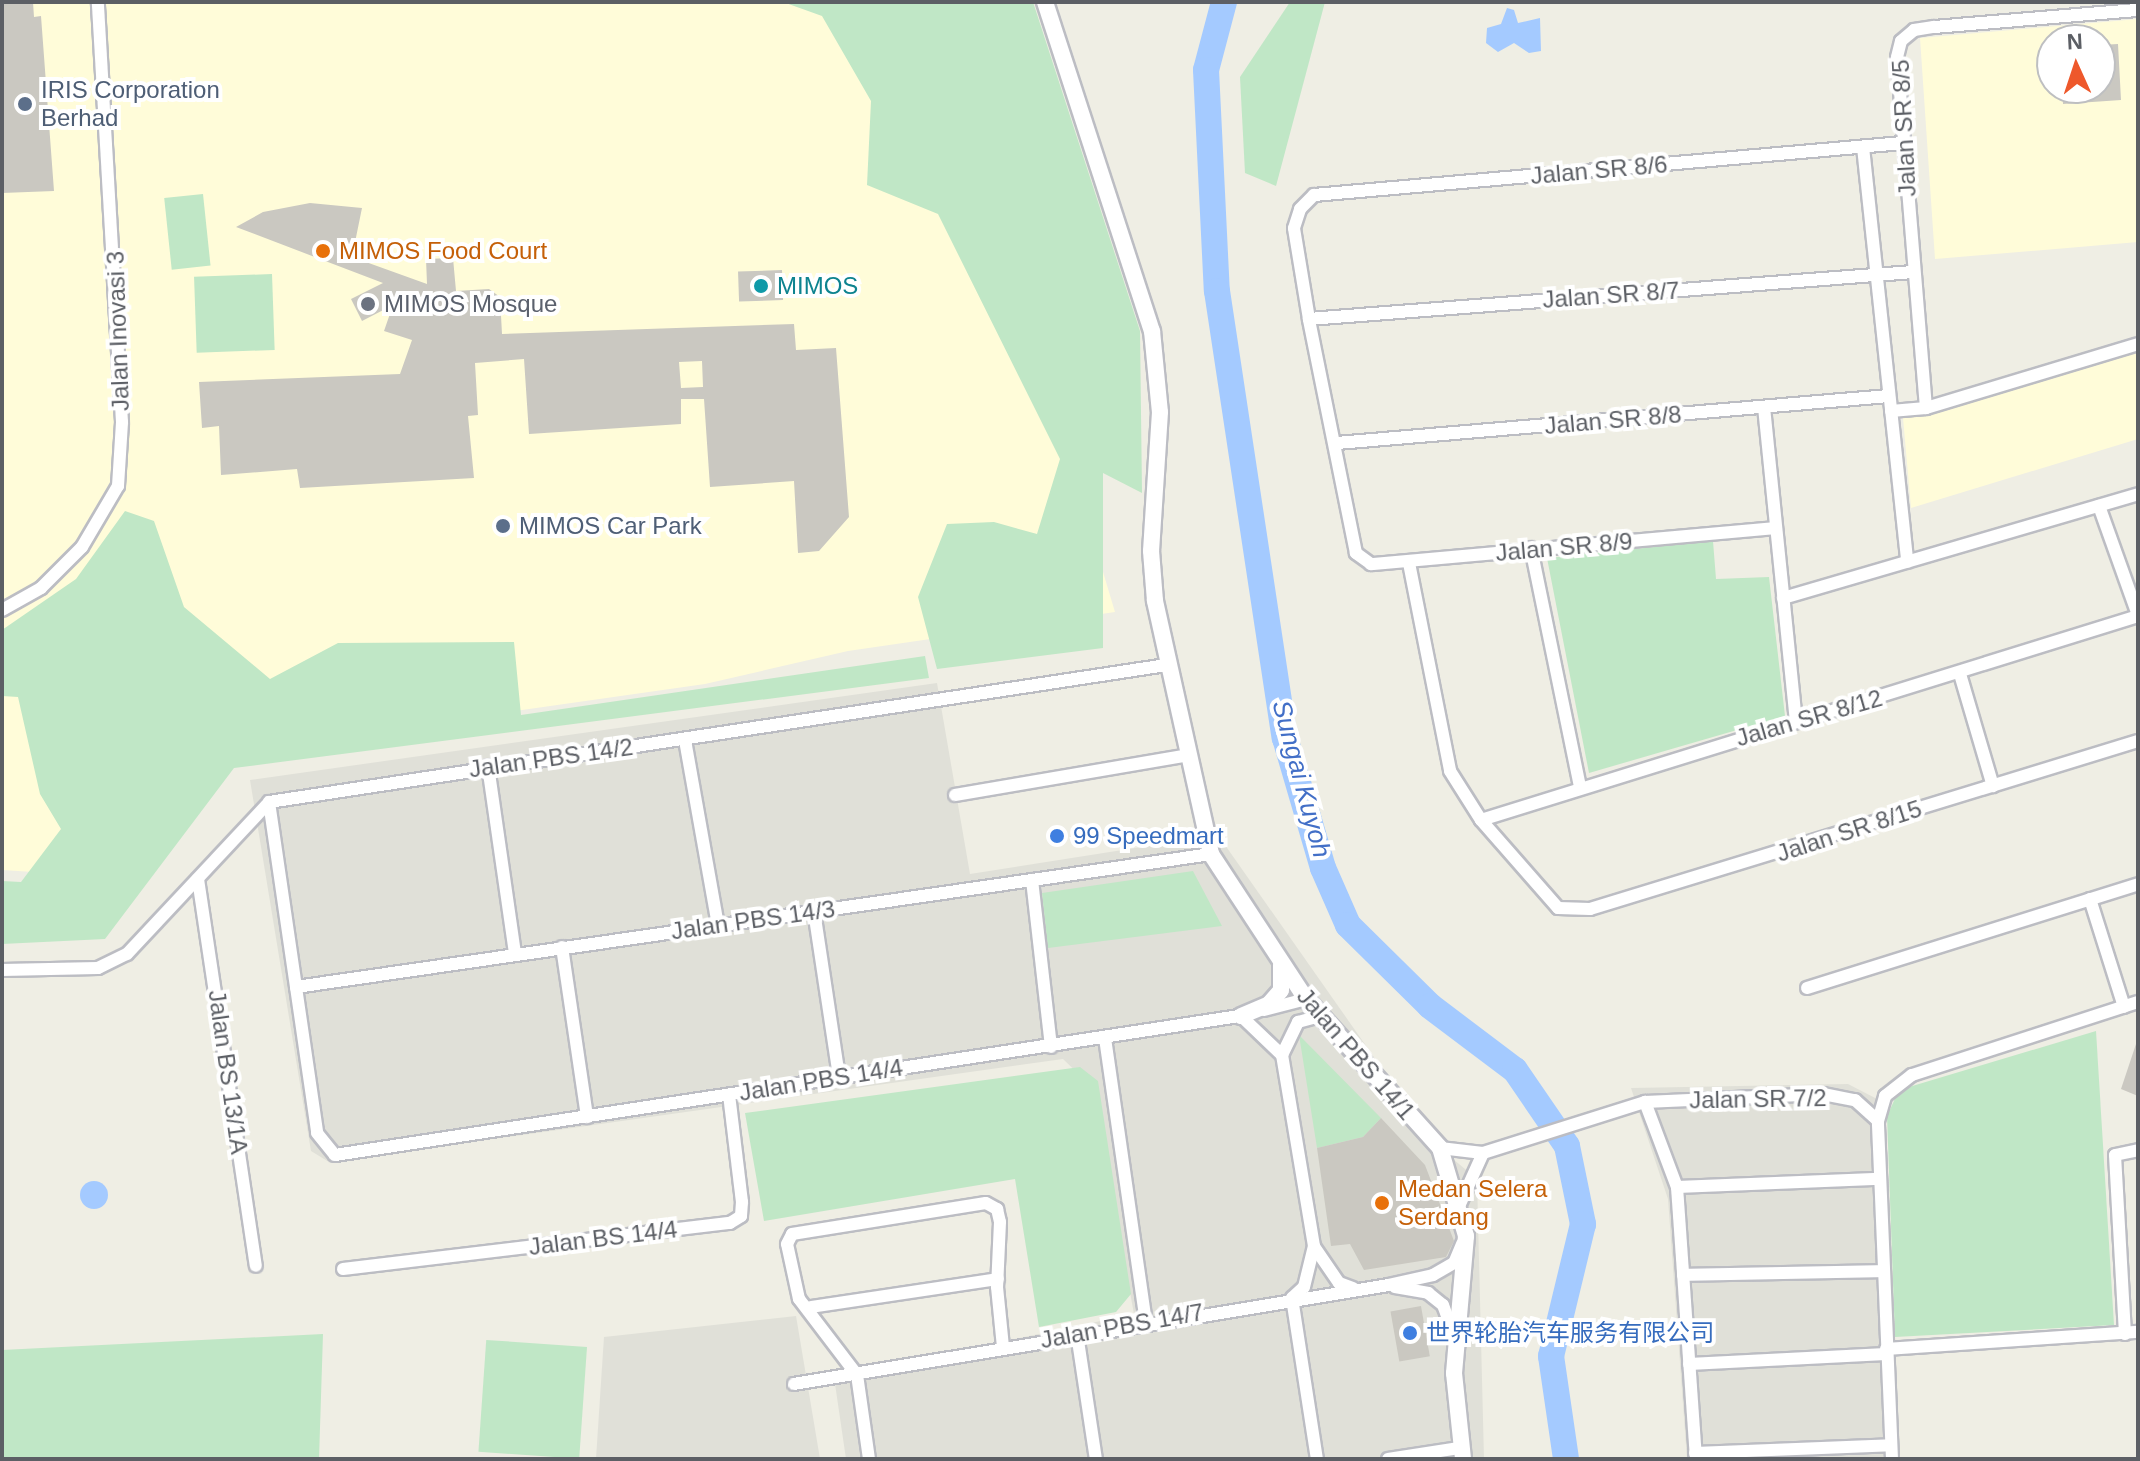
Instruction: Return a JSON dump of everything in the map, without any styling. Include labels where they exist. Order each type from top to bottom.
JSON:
[{"type":"street","name":"Jalan Inovasi 3","points":[[2,610],[41,588],[82,547],[118,486],[121,391],[98,2]]},
{"type":"street","name":"Jalan PBS 14/1","points":[[1045,2],[1152,331],[1160,412],[1151,551],[1166,665],[1211,854],[1306,999],[1440,1148],[1460,1204],[1466,1236],[1467,1276],[1456,1347],[1461,1453]]},
{"type":"street","name":"Jalan SR 8/5","points":[[1926,408],[1897,57],[1914,30],[2138,10]]},
{"type":"street","name":"Jalan SR 8/6","points":[[1309,319],[1294,228],[1300,209],[1314,195],[1903,143]]},
{"type":"street","name":"Jalan SR 8/5","points":[[1863,147],[1907,562]]},
{"type":"street","name":"Jalan SR 8/7","points":[[1309,319],[1913,272]]},
{"type":"street","points":[[1309,319],[1337,443]]},
{"type":"street","points":[[1891,411],[1926,408],[2138,344]]},
{"type":"street","name":"Jalan SR 8/8","points":[[1337,443],[1889,396]]},
{"type":"street","points":[[1764,407],[1796,722]]},
{"type":"street","name":"Jalan SR 8/9","points":[[1337,443],[1356,553],[1371,564],[1776,528]]},
{"type":"street","points":[[1783,598],[2138,494]]},
{"type":"street","points":[[2099,506],[2138,616]]},
{"type":"street","points":[[1531,548],[1580,786]]},
{"type":"street","points":[[1409,563],[1450,771],[1481,820]]},
{"type":"street","name":"Jalan SR 8/12","points":[[1481,820],[1580,786],[1960,674],[2138,616]]},
{"type":"street","name":"Jalan PBS 14/2","points":[[269,802],[488,766],[685,740],[1166,665]]},
{"type":"street","points":[[1960,674],[1993,786]]},
{"type":"street","points":[[685,740],[718,925]]},
{"type":"street","name":"Jalan SR 8/15","points":[[1481,820],[1558,908],[1590,909],[2138,741]]},
{"type":"street","points":[[955,795],[1188,755]]},
{"type":"street","points":[[488,766],[515,953]]},
{"type":"street","points":[[2,970],[98,968],[127,954],[269,802]]},
{"type":"street","points":[[269,802],[296,987]]},
{"type":"street","name":"Jalan PBS 14/3","points":[[296,987],[1211,854]]},
{"type":"street","name":"Jalan BS 13/1A","points":[[198,879],[256,1266]]},
{"type":"street","points":[[1032,880],[1051,1047]]},
{"type":"street","points":[[1807,988],[2138,884]]},
{"type":"street","points":[[2090,899],[2124,1007]]},
{"type":"street","points":[[814,911],[839,1077]]},
{"type":"street","points":[[562,947],[587,1117]]},
{"type":"street","points":[[1281,964],[1281,990],[1269,1004],[1241,1016],[1282,1055]]},
{"type":"street","name":"Jalan PBS 14/4","points":[[296,987],[317,1133],[335,1155],[1051,1047],[1241,1016],[1306,999]]},
{"type":"street","points":[[1892,1459],[1878,1121],[1885,1096],[1912,1075],[2138,1002]]},
{"type":"street","points":[[1317,1459],[1292,1298],[1304,1287],[1314,1246],[1282,1055],[1298,1022],[1320,1016]]},
{"type":"street","points":[[1105,1038],[1146,1321]]},
{"type":"street","name":"Jalan SR 7/2","points":[[1440,1148],[1483,1153],[1645,1102],[1823,1094],[1855,1100],[1878,1121]]},
{"type":"street","name":"Jalan BS 14/4","points":[[343,1269],[730,1223],[741,1216],[742,1202],[729,1095]]},
{"type":"street","points":[[1645,1102],[1677,1187],[1696,1456],[1891,1445]]},
{"type":"street","points":[[1689,1364],[2132,1333],[2115,1155],[2138,1150]]},
{"type":"street","points":[[1460,1204],[1483,1153]]},
{"type":"street","points":[[1677,1187],[1880,1179]]},
{"type":"street","points":[[869,1459],[857,1375],[811,1307],[799,1299],[787,1244],[801,1228],[986,1203],[997,1209],[1000,1222],[998,1279],[1003,1347]]},
{"type":"street","name":"Jalan PBS 14/7","points":[[794,1384],[1146,1321],[1388,1285],[1433,1275],[1454,1263],[1466,1236]]},
{"type":"street","points":[[1314,1246],[1339,1283],[1358,1289]]},
{"type":"street","points":[[1683,1275],[1883,1271]]},
{"type":"street","points":[[811,1307],[998,1279]]},
{"type":"street","name":"Jalan PBS 14/7","points":[[1388,1285],[1428,1293],[1443,1305],[1456,1347]]},
{"type":"street","points":[[1077,1334],[1096,1459]]},
{"type":"street","points":[[1388,1459],[1461,1453]]},
{"type":"shaded area","points":[[2,2],[967,2],[1031,331],[1115,612],[848,651],[705,684],[235,751],[112,877],[2,870]]},
{"type":"shaded area","points":[[2138,19],[2138,242],[1935,259],[1920,38],[2036,28],[2036,104],[2116,104],[2116,24],[2081,24]]},
{"type":"shaded area","points":[[2138,348],[2138,439],[1911,508],[1903,418]]},
{"type":"shaded area","points":[[937,683],[970,874],[1218,835],[1435,1144],[1477,1179],[1484,1459],[846,1459],[834,1377],[1134,1314],[1092,1087],[1063,1059],[329,1162],[311,1151],[250,780]]},
{"type":"shaded area","points":[[1848,1084],[1879,1100],[1898,1459],[1687,1459],[1668,1199],[1631,1088]]},
{"type":"shaded area","points":[[796,1316],[820,1459],[596,1459],[604,1337]]},
{"type":"green space","points":[[783,2],[1033,2],[1140,331],[1142,493],[1103,473],[1103,648],[937,669],[918,597],[947,524],[994,522],[1037,534],[1060,459],[938,214],[867,185],[871,101],[822,16]]},
{"type":"green space","points":[[1290,2],[1325,2],[1276,186],[1245,173],[1240,77]]},
{"type":"green space","points":[[203,194],[211,266],[172,270],[164,198]]},
{"type":"green space","points":[[272,274],[275,350],[197,353],[194,277]]},
{"type":"green space","points":[[125,511],[154,521],[184,607],[270,679],[338,643],[514,642],[521,715],[925,656],[929,678],[234,768],[105,939],[2,944],[2,881],[21,882],[61,829],[40,794],[18,697],[2,696],[2,630],[76,579]]},
{"type":"green space","points":[[1713,541],[1716,579],[1769,577],[1785,716],[1589,773],[1547,558]]},
{"type":"green space","points":[[1193,871],[1222,926],[1048,948],[1042,893]]},
{"type":"green space","points":[[2096,1031],[2114,1325],[1895,1337],[1887,1116],[1899,1090]]},
{"type":"green space","points":[[1299,1035],[1381,1118],[1363,1137],[1317,1148]]},
{"type":"green space","points":[[1080,1067],[1098,1081],[1131,1294],[1116,1312],[1039,1327],[1015,1179],[764,1221],[745,1113]]},
{"type":"green space","points":[[323,1334],[319,1459],[2,1459],[2,1350]]},
{"type":"green space","points":[[486,1340],[587,1347],[579,1459],[478,1452]]},
{"type":"water","points":[[1507,8],[1514,10],[1518,23],[1540,18],[1541,51],[1529,53],[1514,43],[1498,52],[1486,43],[1487,28],[1501,24]]},
{"type":"water","points":[[94,1181],[104,1185],[108,1195],[104,1205],[94,1209],[84,1205],[80,1195],[84,1185]]},
{"type":"building","name":"IRIS Corporation Berhad","points":[[2,2],[33,2],[34,17],[41,16],[54,191],[2,193]]},
{"type":"building","points":[[2116,44],[2121,100],[2116,100]]},
{"type":"building","name":"MIMOS","points":[[310,203],[362,208],[352,257],[427,284],[426,259],[453,258],[456,291],[489,289],[500,297],[502,334],[794,324],[796,350],[836,348],[849,517],[819,551],[798,553],[794,481],[710,487],[704,399],[681,399],[681,424],[529,434],[524,359],[475,363],[478,415],[468,416],[474,478],[300,488],[297,469],[221,475],[219,426],[202,428],[199,382],[400,374],[412,340],[384,331],[393,305],[362,321],[351,299],[383,283],[236,227],[263,212]],"holes":[[[702,361],[703,387],[681,388],[679,362]]]},
{"type":"building","name":"MIMOS","points":[[782,270],[783,300],[739,302],[738,272]]},
{"type":"building","points":[[2138,1045],[2138,1096],[2121,1089]]},
{"type":"building","name":"Medan Selera Serdang","points":[[1381,1118],[1425,1165],[1454,1241],[1446,1257],[1364,1270],[1350,1244],[1331,1246],[1317,1148],[1363,1137]]},
{"type":"building","name":"世界轮胎汽车服务有限公司","points":[[1421,1306],[1430,1356],[1399,1362],[1390,1311]]},
{"type":"waterway","name":"Sungai Kuyoh","points":[[1224,2],[1206,70],[1217,291],[1285,738],[1323,868],[1348,925],[1430,1006],[1515,1070],[1567,1146],[1583,1224],[1551,1356],[1566,1459]]},
{"type":"place","name":"IRIS Corporation Berhad","points":[[25,104]]},
{"type":"place","name":"MIMOS Food Court","points":[[323,251]]},
{"type":"place","name":"MIMOS","points":[[761,286]]},
{"type":"place","name":"MIMOS Mosque","points":[[368,304]]},
{"type":"place","name":"MIMOS Car Park","points":[[503,526]]},
{"type":"place","name":"99 Speedmart","points":[[1057,836]]},
{"type":"place","name":"Medan Selera Serdang","points":[[1382,1203]]},
{"type":"place","name":"世界轮胎汽车服务有限公司","points":[[1410,1333]]}]
